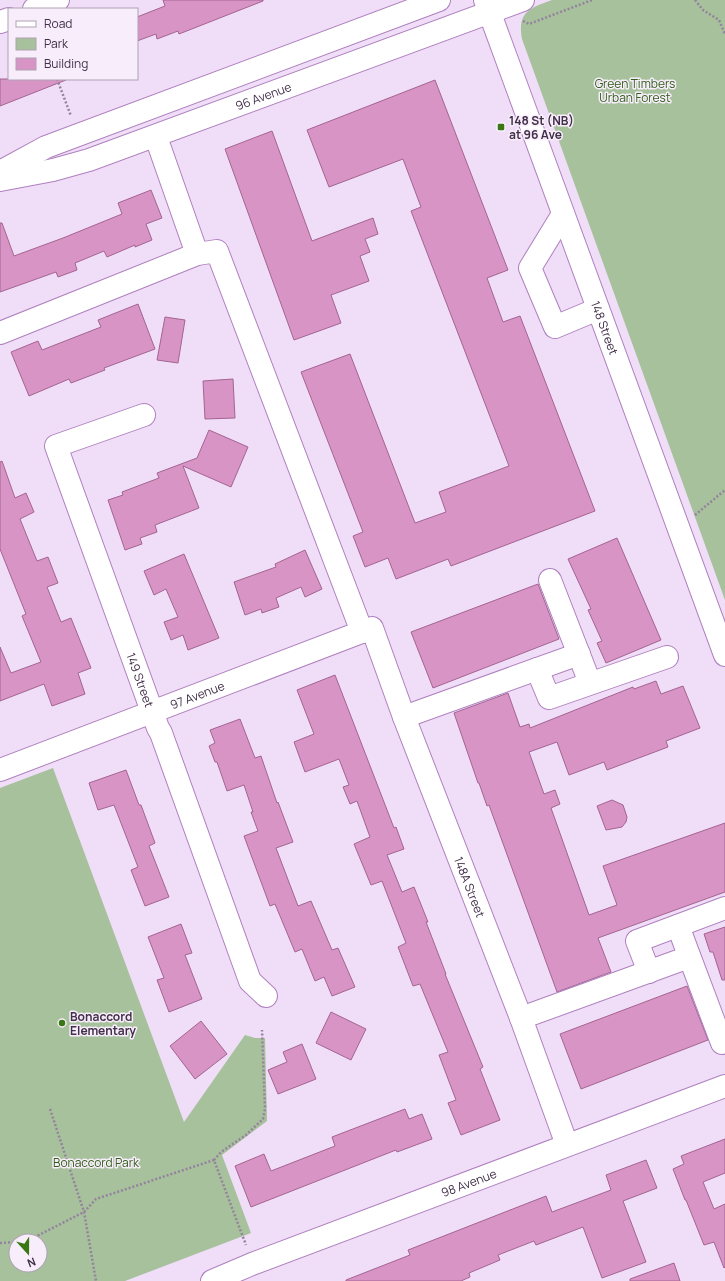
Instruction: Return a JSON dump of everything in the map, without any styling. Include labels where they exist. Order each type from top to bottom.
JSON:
[{"type":"street","points":[[37,8],[58,0]]},
{"type":"street","points":[[0,172],[46,147],[439,0]]},
{"type":"street","name":"96 Avenue","points":[[0,180],[45,172],[89,160],[156,137],[487,6],[521,10]]},
{"type":"street","name":"148 Street","points":[[487,6],[725,655]]},
{"type":"street","points":[[0,333],[197,254],[156,137]]},
{"type":"street","points":[[563,214],[530,268],[555,327],[598,309]]},
{"type":"street","name":"148A Street","points":[[197,254],[217,251],[367,630],[404,717],[521,1018],[567,1145]]},
{"type":"street","name":"149 Street","points":[[144,415],[56,446],[154,712],[250,981],[266,996]]},
{"type":"street","points":[[550,580],[590,683]]},
{"type":"street","name":"97 Avenue","points":[[0,770],[367,630]]},
{"type":"street","points":[[404,717],[579,654]]},
{"type":"street","points":[[537,669],[549,698],[667,657]]},
{"type":"street","points":[[649,972],[637,941],[725,908]]},
{"type":"street","points":[[678,926],[722,1043]]},
{"type":"street","points":[[521,1018],[689,957]]},
{"type":"street","name":"98 Avenue","points":[[219,1280],[252,1264],[725,1086]]},
{"type":"path","points":[[521,10],[529,24],[592,0]]},
{"type":"path","points":[[695,0],[703,10],[719,20],[725,34]]},
{"type":"path","points":[[57,80],[72,119]]},
{"type":"path","points":[[693,517],[725,490]]},
{"type":"path","points":[[43,1233],[84,1212],[96,1200],[214,1160],[221,1152],[246,1134],[263,1119],[265,1109],[262,1030]]},
{"type":"path","points":[[50,1109],[84,1212],[96,1281]]},
{"type":"path","points":[[214,1160],[247,1250]]},
{"type":"green space","name":"Green Timbers Urban Forest","points":[[552,0],[725,0],[725,600],[522,39],[521,23],[523,17],[527,12],[537,6]]},
{"type":"green space","name":"Bonaccord Park","points":[[53,768],[184,1122],[245,1035],[255,1038],[265,1038],[267,1121],[222,1155],[251,1233],[125,1281],[0,1281],[0,788]]},
{"type":"building","points":[[163,0],[263,0],[179,34],[178,31],[157,39],[156,34],[138,41],[138,17],[165,6]]},
{"type":"building","points":[[0,79],[66,80],[0,106]]},
{"type":"building","points":[[435,80],[508,270],[487,278],[503,322],[520,316],[595,511],[451,566],[448,559],[396,579],[388,558],[365,567],[353,536],[363,532],[301,372],[350,354],[415,523],[446,512],[439,492],[509,466],[411,211],[421,207],[403,159],[329,187],[307,130]]},
{"type":"building","points":[[272,131],[312,241],[373,218],[378,234],[365,239],[370,252],[360,256],[369,281],[331,295],[341,323],[294,340],[225,149]]},
{"type":"building","points":[[151,190],[162,218],[146,224],[152,240],[135,247],[135,245],[107,257],[104,251],[75,263],[77,270],[58,277],[56,272],[0,292],[0,223],[2,223],[14,256],[122,214],[118,203]]},
{"type":"building","points":[[138,304],[155,349],[104,368],[105,370],[71,383],[69,379],[29,396],[11,352],[38,341],[42,350],[101,327],[98,320]]},
{"type":"building","points":[[165,317],[185,320],[178,363],[157,360]]},
{"type":"building","points":[[233,379],[235,418],[205,419],[203,381]]},
{"type":"building","points":[[209,430],[248,447],[231,487],[183,466],[199,508],[155,525],[157,532],[140,538],[142,544],[125,550],[108,500],[123,495],[122,492],[159,478],[157,473],[197,458]]},
{"type":"building","points":[[2,461],[15,498],[26,493],[34,512],[20,519],[37,561],[48,557],[58,583],[47,587],[61,622],[71,618],[91,668],[78,673],[85,694],[52,706],[44,684],[0,701],[0,647],[11,673],[41,662],[22,616],[26,614],[0,549],[0,462]]},
{"type":"building","points":[[617,538],[661,640],[606,663],[597,643],[602,641],[588,610],[591,609],[568,559]]},
{"type":"building","points":[[305,550],[322,589],[305,597],[301,587],[276,598],[279,607],[262,613],[261,609],[245,615],[234,582],[276,567],[275,564]]},
{"type":"building","points":[[184,554],[219,638],[188,650],[183,635],[171,640],[164,622],[178,617],[166,589],[154,595],[144,571]]},
{"type":"building","points":[[538,584],[559,639],[433,688],[411,632]]},
{"type":"building","points":[[335,675],[394,828],[396,827],[404,849],[387,855],[402,892],[414,887],[428,922],[426,922],[445,974],[483,1067],[480,1069],[500,1120],[461,1135],[448,1103],[456,1100],[439,1055],[448,1052],[420,984],[413,986],[398,947],[406,943],[382,881],[371,885],[354,844],[370,837],[357,801],[350,804],[343,787],[349,785],[339,759],[305,772],[294,742],[314,734],[297,690]]},
{"type":"building","points":[[656,681],[661,694],[683,686],[700,728],[666,741],[668,747],[607,770],[604,762],[569,775],[557,742],[529,752],[544,794],[555,790],[560,804],[551,808],[589,915],[617,905],[603,866],[725,823],[725,892],[598,938],[611,972],[557,992],[489,805],[487,806],[478,783],[454,713],[508,693],[520,727],[529,724],[530,728],[633,687],[634,689]]},
{"type":"building","points":[[240,719],[255,758],[261,756],[277,803],[278,802],[293,842],[276,848],[298,906],[311,901],[332,950],[338,948],[355,987],[332,996],[324,977],[315,981],[302,949],[295,952],[275,904],[270,906],[244,836],[258,831],[244,785],[227,791],[217,762],[215,762],[209,746],[215,743],[210,730]]},
{"type":"building","points":[[126,770],[155,843],[149,846],[169,897],[145,906],[131,870],[138,867],[114,805],[98,810],[89,783]]},
{"type":"building","points":[[612,800],[623,805],[627,817],[626,822],[622,827],[606,830],[597,806]]},
{"type":"building","points":[[181,924],[192,953],[185,955],[202,999],[169,1012],[157,980],[164,978],[148,937]]},
{"type":"building","points":[[725,927],[725,980],[722,980],[713,952],[710,952],[704,934]]},
{"type":"building","points":[[687,986],[708,1040],[581,1089],[560,1034]]},
{"type":"building","points":[[331,1012],[366,1029],[351,1060],[316,1043]]},
{"type":"building","points":[[201,1021],[227,1054],[195,1079],[170,1046]]},
{"type":"building","points":[[302,1044],[316,1079],[278,1094],[268,1070],[287,1062],[283,1052]]},
{"type":"building","points":[[405,1109],[409,1119],[422,1114],[432,1139],[397,1152],[396,1150],[251,1207],[235,1166],[264,1154],[271,1171],[335,1146],[332,1137]]},
{"type":"building","points":[[725,1139],[725,1173],[703,1182],[714,1209],[725,1204],[724,1268],[714,1242],[704,1245],[673,1169],[684,1164],[681,1156]]},
{"type":"building","points":[[646,1160],[657,1188],[623,1201],[646,1262],[602,1278],[583,1227],[536,1245],[534,1241],[498,1255],[500,1260],[469,1273],[470,1277],[461,1281],[346,1281],[410,1255],[408,1250],[546,1196],[552,1212],[611,1190],[606,1175]]},
{"type":"building","points":[[674,1263],[680,1281],[630,1281],[630,1279]]},
{"type":"place","name":"148 St (NB) at 96 Ave","points":[[501,127]]},
{"type":"place","name":"Bonaccord Elementary","points":[[62,1023]]}]
